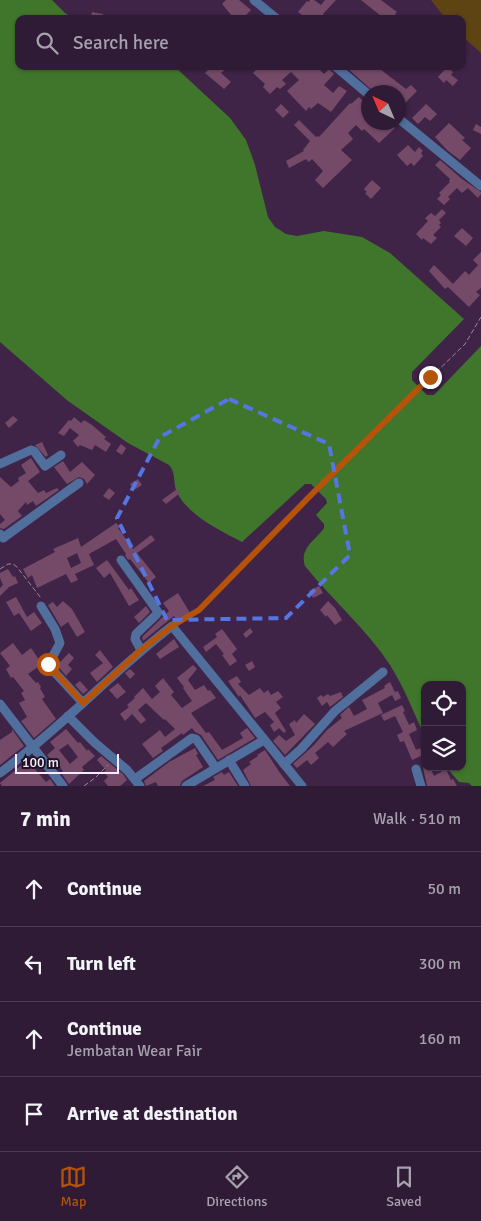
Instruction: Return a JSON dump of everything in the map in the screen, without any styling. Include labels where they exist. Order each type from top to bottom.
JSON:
[{"type":"street","points":[[254,0],[272,15]]},
{"type":"street","points":[[340,70],[361,88]]},
{"type":"street","points":[[406,125],[481,186]]},
{"type":"street","points":[[0,464],[32,450],[45,466],[61,455]]},
{"type":"street","points":[[0,534],[3,538],[78,483]]},
{"type":"street","points":[[121,560],[158,612],[136,634],[135,639],[141,650]]},
{"type":"street","points":[[41,606],[55,629],[60,643],[48,666],[83,703]]},
{"type":"street","points":[[0,773],[34,747],[141,650],[172,626],[302,786]]},
{"type":"street","points":[[284,764],[301,749],[335,711],[384,672]]},
{"type":"street","points":[[0,704],[64,786]]},
{"type":"street","points":[[68,716],[137,782],[192,738],[197,740],[216,768]]},
{"type":"street","points":[[186,786],[264,740]]},
{"type":"street","points":[[229,760],[245,786]]},
{"type":"street","points":[[416,768],[421,786]]},
{"type":"path","points":[[172,626],[199,610],[312,494],[465,344],[481,317]]},
{"type":"path","points":[[0,569],[8,564],[15,565],[40,596],[41,606]]},
{"type":"path","points":[[84,786],[114,759]]},
{"type":"highlighted area","points":[[229,399],[329,444],[350,555],[286,618],[167,620],[117,518],[160,437]]},
{"type":"shaded area","points":[[0,0],[52,0],[68,15],[15,15],[15,70],[178,70],[230,118],[246,140],[255,165],[268,217],[275,227],[286,234],[297,236],[324,231],[362,237],[390,253],[464,319],[412,372],[412,380],[427,395],[434,395],[481,346],[481,786],[472,786],[469,783],[459,782],[449,771],[466,771],[466,681],[421,681],[421,728],[400,682],[381,652],[305,566],[304,554],[306,549],[324,528],[324,524],[316,515],[327,503],[326,499],[311,484],[305,484],[242,542],[204,521],[187,507],[176,490],[174,474],[169,465],[128,443],[68,401],[0,342]]},
{"type":"shaded area","points":[[431,0],[481,0],[481,53],[466,40],[466,15],[443,15]]},
{"type":"building","points":[[226,0],[239,0],[251,10],[246,15],[231,15],[222,4]]},
{"type":"building","points":[[314,0],[321,5],[325,0],[336,0],[324,15],[302,15],[298,12],[307,1]]},
{"type":"building","points":[[361,0],[381,0],[397,12],[396,15],[380,15]]},
{"type":"building","points":[[92,12],[103,14],[103,15],[92,15]]},
{"type":"building","points":[[208,70],[224,70],[221,73],[231,82],[224,89],[205,73]]},
{"type":"building","points":[[256,70],[320,70],[324,74],[330,70],[334,74],[324,85],[333,93],[339,86],[347,91],[331,112],[318,103],[311,109],[309,107],[306,111],[287,91],[299,80],[291,72],[282,80],[286,84],[280,89],[277,87],[270,94],[263,87],[265,84],[253,73]]},
{"type":"building","points":[[349,70],[381,70],[401,85],[366,85]]},
{"type":"building","points":[[444,70],[451,70],[453,72],[451,75],[458,80],[453,86],[446,80],[444,83],[438,77]]},
{"type":"building","points":[[411,85],[417,91],[406,102],[406,89]]},
{"type":"building","points":[[359,97],[361,99],[361,130],[356,125],[348,133],[353,139],[341,150],[352,160],[323,188],[315,180],[323,171],[312,159],[309,162],[306,159],[289,168],[286,161],[304,151],[310,141],[294,125],[299,120],[316,137],[319,137]]},
{"type":"building","points":[[281,104],[289,112],[283,118],[275,110]]},
{"type":"building","points":[[426,104],[437,114],[430,121],[425,117],[418,124],[412,118]]},
{"type":"building","points":[[449,123],[465,138],[462,140],[471,148],[460,160],[435,137]]},
{"type":"building","points":[[476,124],[481,127],[481,134],[473,130]]},
{"type":"building","points":[[365,130],[393,130],[379,143]]},
{"type":"building","points":[[408,145],[415,152],[419,147],[423,151],[421,153],[423,156],[414,166],[411,163],[407,166],[397,155]]},
{"type":"building","points":[[440,160],[481,192],[478,198],[468,188],[462,193],[457,188],[448,197],[450,199],[444,205],[437,199],[441,195],[439,193],[450,182],[450,179],[435,165]]},
{"type":"building","points":[[372,180],[381,188],[371,199],[364,189]]},
{"type":"building","points":[[442,209],[446,213],[439,220],[441,227],[433,235],[437,238],[431,244],[423,238],[422,240],[416,234],[428,221],[425,218],[431,213],[435,216]]},
{"type":"building","points":[[462,228],[473,238],[466,246],[454,236]]},
{"type":"building","points":[[481,252],[481,288],[476,292],[480,295],[469,307],[448,287],[445,289],[429,271],[434,265],[453,284],[465,271],[469,275],[478,265],[473,260]]},
{"type":"building","points":[[13,416],[18,420],[9,428],[5,423]]},
{"type":"building","points":[[74,417],[81,423],[84,420],[92,425],[106,437],[104,439],[111,444],[106,452],[95,445],[92,450],[80,445],[78,447],[73,441],[79,435],[70,428],[64,436],[58,433]]},
{"type":"building","points":[[42,442],[48,455],[46,457],[35,445]]},
{"type":"building","points":[[121,444],[126,448],[122,455],[116,451]]},
{"type":"building","points":[[31,458],[40,472],[28,481],[38,493],[44,490],[46,493],[57,488],[59,490],[36,506],[33,501],[27,505],[26,502],[18,511],[22,516],[4,529],[0,528],[0,524],[5,520],[0,514],[0,477],[11,487],[19,481],[18,478],[26,473],[21,465]]},
{"type":"building","points":[[63,461],[70,472],[82,462],[95,475],[87,484],[84,479],[79,477],[67,484],[54,467]]},
{"type":"building","points":[[138,479],[142,485],[134,490],[130,484]]},
{"type":"building","points":[[109,488],[115,493],[109,500],[103,496]]},
{"type":"building","points":[[177,489],[180,493],[166,504],[162,500]]},
{"type":"building","points":[[116,523],[133,549],[151,535],[155,540],[137,553],[156,577],[149,583],[130,559],[128,560],[116,539],[89,554],[94,565],[75,574],[78,580],[71,583],[66,574],[37,588],[32,575],[28,578],[23,569],[55,552],[53,549],[78,538],[81,547]],"holes":[[[77,553],[81,563],[71,568],[67,558]]]},
{"type":"building","points":[[107,560],[129,590],[131,588],[139,600],[129,606],[110,573],[104,578],[96,568]]},
{"type":"building","points":[[8,569],[13,577],[15,576],[18,583],[9,587],[0,596],[0,588],[3,585],[0,573]]},
{"type":"building","points":[[319,586],[323,593],[313,598],[309,591]]},
{"type":"building","points":[[178,593],[190,613],[178,622],[174,616],[143,641],[142,637],[169,611],[163,603]]},
{"type":"building","points":[[16,597],[27,617],[34,612],[42,623],[31,631],[19,613],[14,616],[6,602]]},
{"type":"building","points":[[63,601],[72,609],[85,632],[77,637],[68,622],[61,627],[48,605],[53,602],[57,607]]},
{"type":"building","points":[[328,601],[342,620],[335,625],[320,610]]},
{"type":"building","points":[[146,606],[150,612],[139,623],[134,617]]},
{"type":"building","points":[[250,628],[253,632],[246,638],[243,634]]},
{"type":"building","points":[[222,629],[237,649],[232,654],[237,661],[230,666],[216,644],[206,652],[203,647],[217,637],[215,634]]},
{"type":"building","points":[[174,639],[179,647],[160,659],[156,654]]},
{"type":"building","points":[[13,643],[22,655],[31,648],[42,664],[28,674],[36,683],[38,682],[45,697],[42,699],[56,719],[34,738],[21,721],[27,717],[19,703],[25,700],[21,693],[24,691],[13,677],[11,678],[6,669],[10,666],[0,653]]},
{"type":"building","points":[[100,650],[113,667],[97,682],[90,673],[103,663],[95,655]]},
{"type":"building","points":[[69,653],[74,658],[68,665],[72,669],[66,676],[56,664]]},
{"type":"building","points":[[252,661],[255,667],[249,671],[245,665]]},
{"type":"building","points":[[193,665],[197,669],[188,680],[195,690],[204,685],[216,698],[191,713],[206,733],[209,732],[222,750],[243,738],[240,733],[247,728],[255,738],[218,760],[201,735],[192,728],[161,748],[163,751],[153,758],[142,744],[160,730],[165,737],[175,729],[146,703],[138,710],[146,720],[141,724],[132,714],[125,721],[120,714],[129,707],[127,705],[143,688],[152,699],[160,692],[155,686],[163,678],[174,692],[171,695],[182,708],[192,701],[177,678]]},
{"type":"building","points":[[130,669],[135,674],[130,679],[125,673]]},
{"type":"building","points":[[237,676],[241,682],[238,684],[249,695],[260,688],[264,693],[268,690],[271,695],[278,691],[283,697],[276,702],[281,708],[275,713],[286,731],[284,733],[279,728],[274,732],[270,725],[274,722],[265,712],[255,718],[228,681]]},
{"type":"building","points":[[80,681],[88,690],[83,694],[75,685]]},
{"type":"building","points":[[390,682],[395,692],[398,691],[401,698],[395,701],[392,695],[378,703],[383,713],[344,731],[347,734],[333,747],[328,742],[315,753],[319,758],[311,765],[307,760],[297,768],[293,764],[327,730],[342,718],[340,715],[349,707],[354,716],[367,709],[362,700],[385,688],[384,686]]},
{"type":"building","points":[[118,683],[126,692],[117,699],[109,690]]},
{"type":"building","points":[[341,692],[343,697],[330,707],[327,702],[322,706],[317,698],[321,695],[323,697],[328,694],[330,696]]},
{"type":"building","points":[[402,705],[409,725],[414,722],[417,730],[409,734],[416,750],[420,748],[421,756],[412,760],[404,741],[400,742],[397,735],[403,732],[395,716],[384,721],[381,715]]},
{"type":"building","points":[[304,714],[315,724],[285,755],[273,741],[279,735],[286,741],[295,735],[289,724],[295,720],[296,723]]},
{"type":"building","points":[[12,729],[24,746],[0,765],[0,740],[12,732]]},
{"type":"building","points":[[66,729],[78,743],[80,742],[87,751],[88,749],[95,756],[82,767],[84,770],[69,784],[61,773],[63,771],[47,755],[55,748],[50,742]],"holes":[[[68,744],[78,757],[70,764],[59,750]]]},
{"type":"building","points":[[195,748],[198,754],[196,755],[203,767],[182,781],[180,786],[158,786],[156,782],[146,786],[144,781],[169,762]]},
{"type":"building","points":[[265,750],[290,786],[251,786],[243,770],[251,764],[249,762]]},
{"type":"building","points":[[101,756],[123,774],[127,780],[120,786],[108,786],[104,781],[108,777],[104,772],[106,770],[97,760]]},
{"type":"building","points":[[34,759],[39,764],[34,768],[46,782],[50,779],[55,786],[2,786],[0,783],[24,763],[26,766]]},
{"type":"building","points":[[424,771],[432,771],[434,776],[443,771],[447,771],[451,780],[453,779],[457,786],[427,786]]},
{"type":"building","points":[[222,772],[224,775],[229,772],[238,786],[203,786],[215,780],[213,777]]},
{"type":"route","points":[[48,664],[83,703],[141,650],[172,626],[199,610],[430,377]]}]
